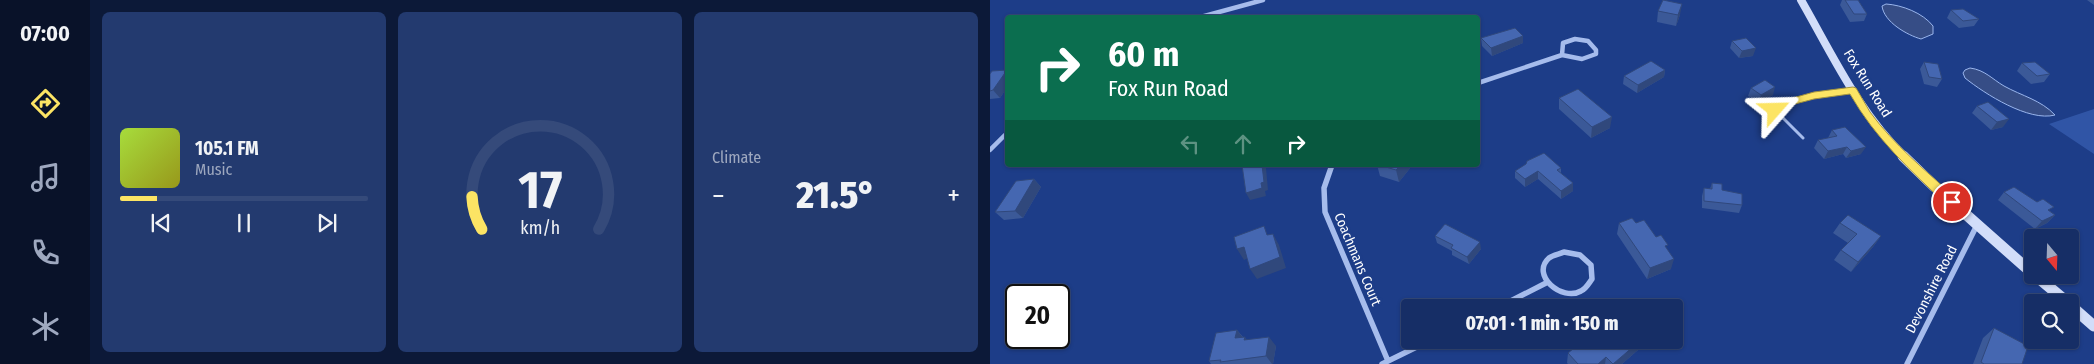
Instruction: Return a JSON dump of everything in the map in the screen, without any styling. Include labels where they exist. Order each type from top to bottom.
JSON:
[{"type":"street","points":[[1208,15],[1264,0]]},
{"type":"street","name":"Fox Run Road","points":[[1801,0],[1866,113],[1904,158],[2024,265]]},
{"type":"street","points":[[1480,82],[1562,55],[1582,59],[1593,56],[1596,50],[1588,41],[1575,39],[1563,43],[1562,55]]},
{"type":"street","points":[[990,150],[1005,135]]},
{"type":"street","name":"Coachmans Court","points":[[1331,167],[1324,188],[1324,212],[1385,363]]},
{"type":"street","name":"Devonshire Road","points":[[1907,364],[1977,225]]},
{"type":"street","points":[[1569,252],[1580,255],[1588,261],[1592,270],[1589,284],[1576,293],[1559,292],[1546,283],[1543,274],[1544,266],[1550,258],[1558,254],[1569,252]]},
{"type":"street","points":[[1514,299],[1546,283]]},
{"type":"street","name":"Fox Run Road","points":[[2046,284],[2058,294]]},
{"type":"street","points":[[2079,313],[2094,326]]},
{"type":"street","points":[[1385,363],[1413,349]]},
{"type":"lane","points":[[1802,138],[1775,110],[1775,106],[1814,96],[1853,90]]},
{"type":"shaded area","points":[[1886,4],[1905,8],[1924,17],[1933,26],[1933,34],[1921,39],[1903,31],[1887,17],[1882,6]]},
{"type":"shaded area","points":[[1970,68],[1984,73],[2004,86],[2037,102],[2055,115],[2044,116],[2020,111],[1995,99],[1965,78],[1963,73]]},
{"type":"shaded area","points":[[2094,109],[2094,154],[2049,124]]},
{"type":"building","points":[[1663,0],[1682,4],[1678,15],[1658,11]]},
{"type":"building","points":[[1845,0],[1858,0],[1867,14],[1854,14]]},
{"type":"building","points":[[1963,9],[1979,19],[1963,21],[1951,10]]},
{"type":"building","points":[[1515,28],[1523,36],[1491,48],[1481,38]]},
{"type":"building","points":[[1746,38],[1756,48],[1742,51],[1732,41]]},
{"type":"building","points":[[1651,61],[1665,70],[1638,85],[1624,76]]},
{"type":"building","points":[[1924,62],[1938,64],[1942,79],[1929,77]]},
{"type":"building","points":[[2035,62],[2050,74],[2037,76],[2022,63]]},
{"type":"building","points":[[1005,70],[1005,73],[993,90],[990,91],[990,74],[992,71]]},
{"type":"building","points":[[1765,80],[1775,87],[1761,95],[1751,88]]},
{"type":"building","points":[[1578,89],[1612,117],[1592,127],[1559,98]]},
{"type":"building","points":[[1988,102],[2009,119],[1997,122],[1977,106]]},
{"type":"building","points":[[1845,127],[1866,147],[1851,151],[1847,147],[1828,151],[1818,140],[1837,136],[1832,130]]},
{"type":"building","points":[[1544,153],[1561,168],[1557,170],[1573,183],[1561,191],[1538,171],[1525,179],[1515,171],[1526,164],[1527,161]]},
{"type":"building","points":[[1242,167],[1262,167],[1264,182],[1261,183],[1262,188],[1246,193]]},
{"type":"building","points":[[1386,167],[1399,167],[1396,170]]},
{"type":"building","points":[[1034,179],[1015,211],[995,212],[1016,181]]},
{"type":"building","points":[[1712,183],[1722,184],[1722,190],[1742,194],[1742,205],[1704,201],[1704,188],[1712,189]]},
{"type":"building","points":[[2014,187],[2037,202],[2043,199],[2054,207],[2048,210],[2055,215],[2042,221],[2004,192]]},
{"type":"building","points":[[1848,215],[1881,236],[1858,262],[1841,250],[1857,234],[1840,223]]},
{"type":"building","points":[[1632,218],[1636,223],[1644,220],[1656,237],[1661,235],[1668,245],[1665,246],[1674,259],[1650,268],[1619,223]]},
{"type":"building","points":[[1445,224],[1480,242],[1467,257],[1451,248],[1453,245],[1435,236]]},
{"type":"building","points":[[1264,226],[1267,235],[1273,234],[1280,257],[1250,269],[1244,247],[1237,249],[1234,237]]},
{"type":"building","points":[[1994,328],[2024,344],[2024,349],[2027,349],[2022,364],[1984,364],[1981,362]]},
{"type":"building","points":[[1237,330],[1235,338],[1245,337],[1244,340],[1269,337],[1266,356],[1220,362],[1221,360],[1209,361],[1216,333]]},
{"type":"building","points":[[1573,349],[1630,349],[1613,364],[1606,357],[1598,364],[1578,364],[1568,353]]},
{"type":"route","points":[[1775,110],[1775,106],[1814,96],[1853,90],[1866,113],[1887,140],[1952,202]]}]
